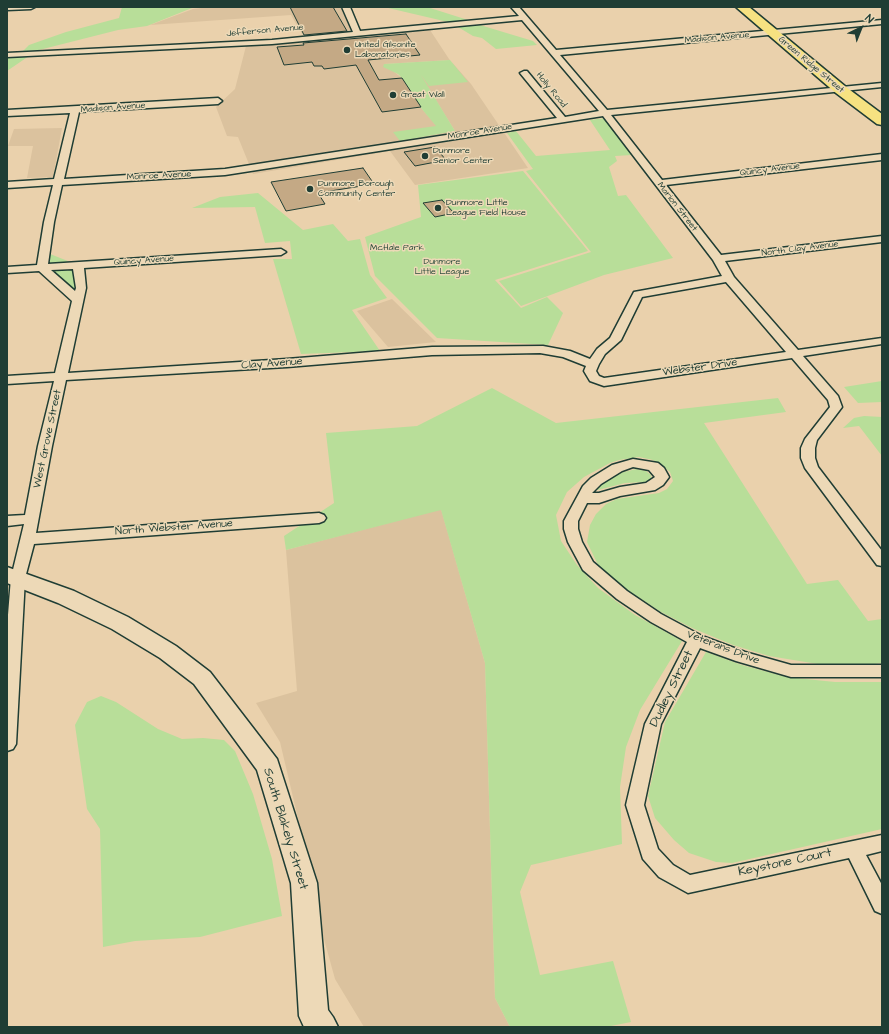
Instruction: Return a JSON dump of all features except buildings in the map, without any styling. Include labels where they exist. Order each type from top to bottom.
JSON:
[{"type":"main road","name":"Green Ridge Street","points":[[742,7],[841,90],[882,121]]},
{"type":"main road","name":"South Blakely Street","points":[[12,576],[66,597],[120,623],[168,652],[202,678],[268,766],[304,882],[317,1023]]},
{"type":"street","points":[[7,8],[31,7]]},
{"type":"street","points":[[346,7],[357,33]]},
{"type":"street","name":"Marion Street","points":[[515,7],[605,113],[718,259],[729,278],[834,399],[836,407],[811,440],[808,448],[808,458],[812,468],[882,561]]},
{"type":"street","name":"Jefferson Avenue","points":[[7,55],[214,46],[524,18]]},
{"type":"street","name":"Madison Avenue","points":[[553,53],[882,22]]},
{"type":"street","name":"Holly Road","points":[[524,73],[562,119]]},
{"type":"street","name":"Monroe Avenue","points":[[7,185],[225,172],[605,113],[882,85]]},
{"type":"street","name":"Madison Avenue","points":[[7,113],[218,101]]},
{"type":"street","points":[[75,110],[58,182],[42,268],[78,300]]},
{"type":"street","name":"Quincy Avenue","points":[[658,183],[882,157]]},
{"type":"street","name":"North Clay Avenue","points":[[718,259],[882,239]]},
{"type":"street","points":[[45,252],[78,265]]},
{"type":"street","name":"Quincy Avenue","points":[[7,270],[281,252]]},
{"type":"street","name":"West Grove Street","points":[[7,744],[12,576],[28,539],[81,288],[78,265]]},
{"type":"street","points":[[593,364],[602,352],[615,340],[638,294],[729,278]]},
{"type":"street","points":[[796,354],[882,341]]},
{"type":"street","name":"Clay Avenue","points":[[7,380],[287,363],[432,351],[540,350],[566,354],[593,364]]},
{"type":"street","name":"Webster Drive","points":[[593,364],[590,371],[594,378],[604,382],[796,354]]},
{"type":"street","name":"Veterans Drive","points":[[584,498],[599,498],[620,492],[650,488],[662,477],[659,471],[653,466],[633,463],[617,468],[596,481],[588,488],[571,521],[571,528],[575,542],[588,566],[622,595],[656,618],[696,640],[742,657],[791,671],[882,671]]},
{"type":"street","name":"North Webster Avenue","points":[[28,539],[319,518]]},
{"type":"street","points":[[7,521],[31,519]]},
{"type":"street","name":"Dudley Street","points":[[688,884],[666,871],[650,853],[635,805],[653,724],[696,640]]},
{"type":"street","name":"Keystone Court","points":[[688,884],[882,843]]},
{"type":"street","points":[[854,849],[882,905]]},
{"type":"shaded area","points":[[210,7],[341,7],[351,30],[302,34],[291,15],[150,25],[193,9]]},
{"type":"shaded area","points":[[430,30],[450,60],[384,64],[402,78],[421,108],[437,126],[455,131],[416,68],[454,66],[450,61],[471,84],[528,168],[415,185],[390,151],[253,174],[238,137],[227,136],[216,107],[235,89],[246,46]]},
{"type":"shaded area","points":[[62,128],[53,177],[27,178],[33,146],[8,146],[14,129]]},
{"type":"shaded area","points":[[392,299],[436,342],[388,347],[357,311]]},
{"type":"shaded area","points":[[441,509],[485,663],[495,998],[510,1027],[364,1027],[335,979],[313,899],[301,831],[280,742],[256,703],[297,691],[286,550]]},
{"type":"green space","points":[[122,7],[203,7],[192,8],[147,26],[118,30],[39,50],[23,51],[29,45],[66,32],[119,18]]},
{"type":"green space","points":[[384,7],[427,7],[468,20],[448,22]]},
{"type":"green space","points":[[480,25],[533,41],[537,45],[496,49],[482,38],[473,36],[458,27]]},
{"type":"green space","points":[[29,56],[7,71],[7,57]]},
{"type":"green space","points":[[450,60],[468,82],[429,86],[421,75],[455,131],[400,141],[393,132],[436,126],[421,108],[402,78],[398,74],[383,67],[384,64]]},
{"type":"green space","points":[[606,118],[632,155],[615,156],[617,161],[609,167],[618,196],[626,195],[673,258],[604,275],[521,306],[499,281],[591,252],[526,171],[533,169],[507,133],[516,131],[536,156],[610,150],[590,120]]},
{"type":"green space","name":"Dunmore Little League","points":[[523,171],[588,251],[495,280],[521,308],[547,297],[563,313],[548,345],[437,338],[375,276],[365,237],[421,217],[418,185]]},
{"type":"green space","points":[[258,193],[303,230],[333,224],[348,241],[360,239],[370,275],[387,298],[352,310],[380,351],[301,354],[273,259],[292,259],[290,241],[265,243],[255,207],[192,208],[220,197]]},
{"type":"green space","points":[[45,252],[78,265],[78,300],[42,268]]},
{"type":"green space","points":[[882,381],[882,402],[858,403],[844,387]]},
{"type":"green space","points":[[492,388],[556,423],[778,398],[786,412],[704,423],[807,584],[838,580],[868,621],[882,619],[882,663],[859,666],[824,665],[769,656],[733,645],[692,628],[661,612],[620,585],[599,567],[587,542],[590,525],[596,514],[606,504],[617,499],[659,493],[667,489],[673,481],[670,472],[653,460],[639,457],[619,460],[610,463],[584,477],[567,492],[556,515],[561,541],[577,565],[598,588],[635,615],[682,641],[640,710],[626,747],[620,787],[622,844],[531,865],[520,892],[540,975],[613,961],[631,1022],[606,1027],[510,1027],[495,998],[485,663],[441,510],[286,550],[284,536],[334,503],[326,433],[417,426]]},
{"type":"green space","points":[[864,416],[882,417],[882,456],[859,426],[843,428],[854,418]]},
{"type":"green space","points":[[636,469],[646,471],[651,475],[651,479],[645,482],[625,483],[598,490],[596,489],[620,473]]},
{"type":"green space","points":[[706,652],[742,665],[786,677],[835,682],[882,682],[882,829],[732,863],[716,862],[689,853],[674,840],[655,818],[648,796],[665,722]]},
{"type":"green space","points":[[101,696],[116,702],[158,729],[182,739],[203,738],[224,740],[235,751],[253,794],[272,859],[282,916],[200,937],[135,941],[103,947],[100,829],[87,809],[75,725],[87,702]]},
{"type":"place","name":"United Gilsonite Laboratories","points":[[347,50]]},
{"type":"place","name":"Great Wall","points":[[393,95]]},
{"type":"place","name":"Dunmore Senior Center","points":[[425,156]]},
{"type":"place","name":"Dunmore Borough Community Center","points":[[310,189]]},
{"type":"place","name":"Dunmore Little League Field House","points":[[438,208]]},
{"type":"park label","name":"McHale Park","points":[[397,248]]}]
